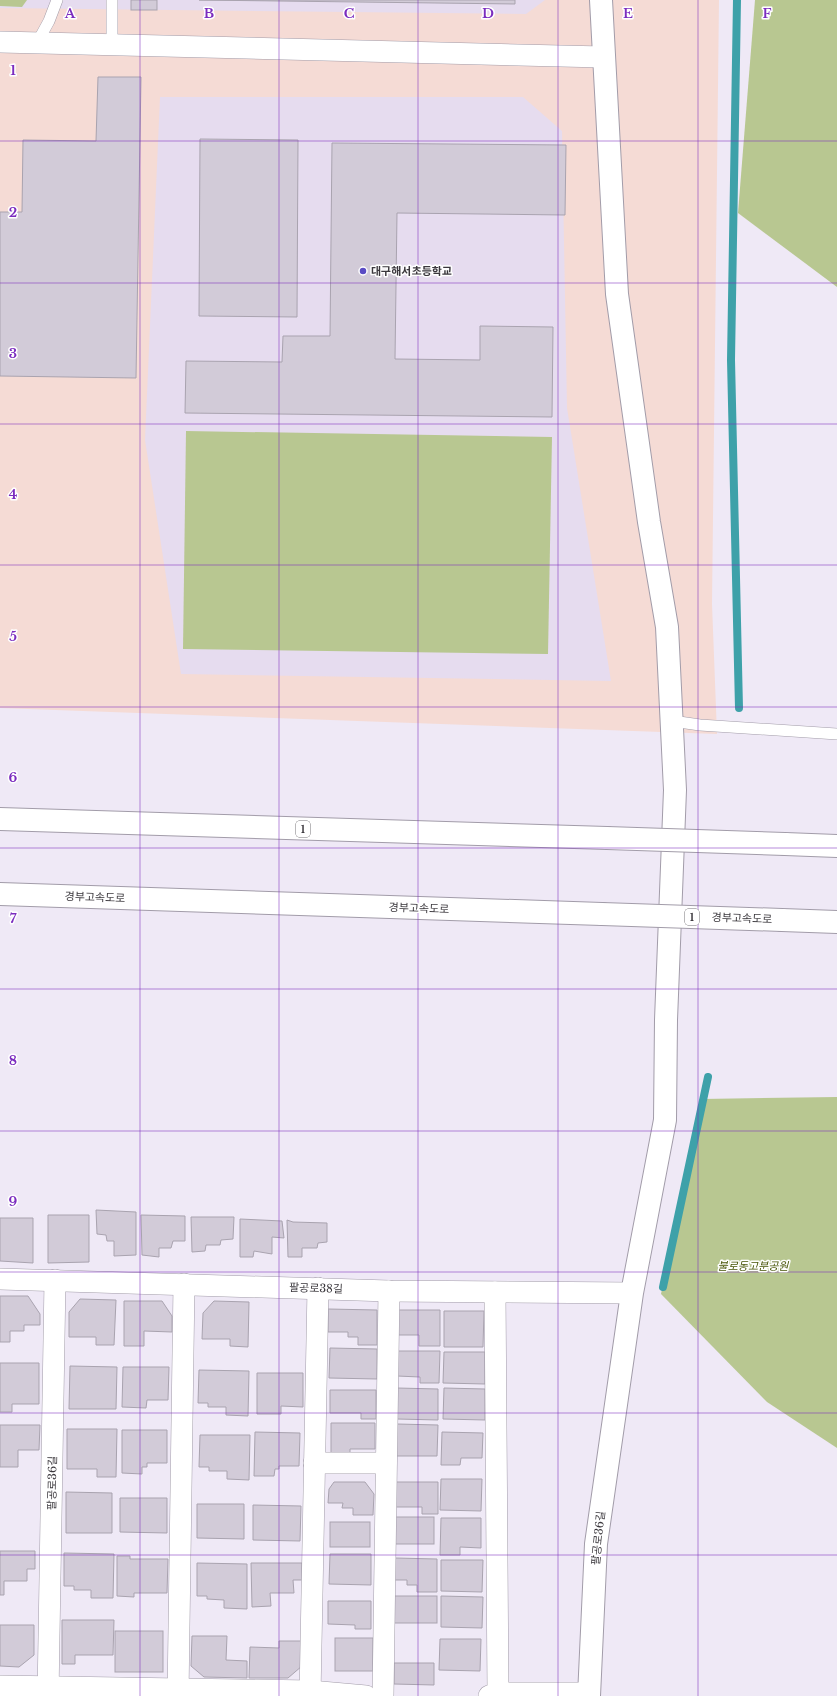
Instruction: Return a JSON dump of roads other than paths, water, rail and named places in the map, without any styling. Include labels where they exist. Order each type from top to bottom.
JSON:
[{"type":"main road","name":"팔공로36길","points":[[589,1694],[596,1544],[632,1294],[665,1120],[666,1020],[675,790],[667,627],[649,522],[616,294],[601,0]]},
{"type":"main road","name":"1","points":[[0,819],[837,846]]},
{"type":"main road","name":"경부고속도로","points":[[0,894],[837,922]]},
{"type":"street","points":[[0,42],[604,57]]},
{"type":"street","name":"팔공로38길","points":[[0,1279],[389,1291],[632,1294]]},
{"type":"street","name":"팔공로36길","points":[[48,1691],[55,1280]]},
{"type":"street","points":[[178,1692],[184,1284]]},
{"type":"street","points":[[310,1694],[318,1288]]},
{"type":"street","points":[[383,1696],[389,1291]]},
{"type":"street","name":"팔공로36길","points":[[494,1292],[494,1694],[589,1694]]},
{"type":"street","points":[[314,1463],[386,1463]]},
{"type":"street","points":[[0,1686],[48,1691],[366,1696]]},
{"type":"lane","points":[[37,43],[49,21],[57,0]]},
{"type":"lane","points":[[112,0],[112,44]]},
{"type":"lane","points":[[672,721],[700,725],[837,734]]},
{"type":"waterway","points":[[737,0],[731,360],[739,708]]},
{"type":"waterway","points":[[663,1287],[708,1077]]},
{"type":"place","name":"대구해서초등학교","points":[[363,271]]},
{"type":"park label","name":"불로동고분공원","points":[[753,1266]]}]
